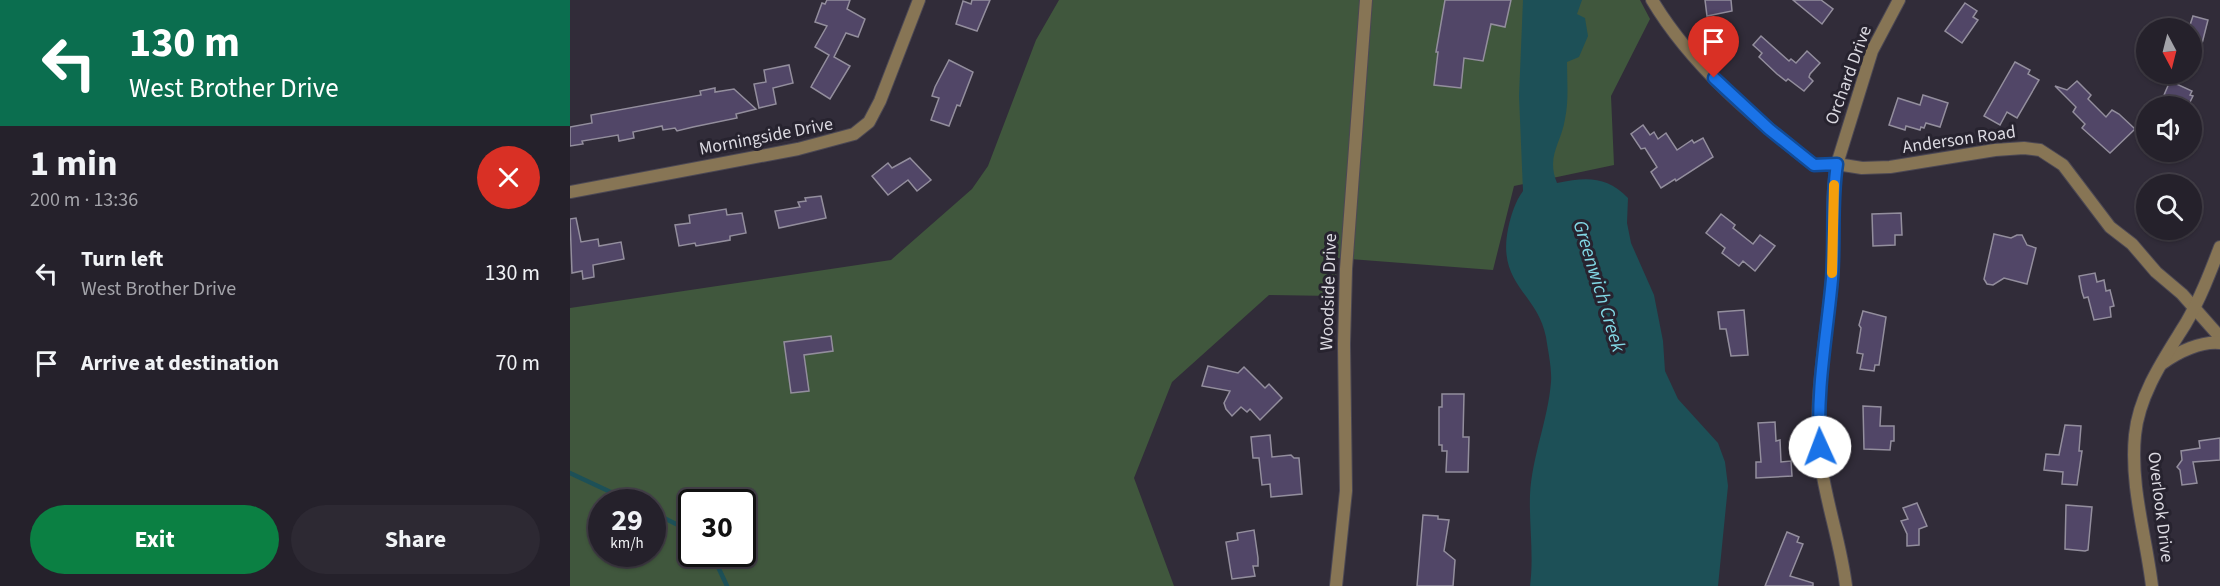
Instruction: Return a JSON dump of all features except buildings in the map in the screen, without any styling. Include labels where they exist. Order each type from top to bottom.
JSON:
[{"type":"street","name":"Morningside Drive","points":[[570,192],[798,149],[836,141],[854,134],[869,122],[880,101],[919,0]]},
{"type":"street","name":"Woodside Drive","points":[[1336,586],[1346,491],[1344,344],[1346,269],[1366,0]]},
{"type":"street","name":"Anderson Road","points":[[1652,0],[1683,45],[1769,129],[1814,165],[1890,167],[1995,150],[2024,148],[2040,150],[2063,165],[2110,227],[2132,244],[2156,272],[2182,294],[2220,337]]},
{"type":"street","name":"Orchard Drive","points":[[1846,586],[1821,465],[1819,430],[1822,355],[1832,280],[1834,236],[1832,194],[1837,164],[1872,51],[1899,0]]},
{"type":"street","name":"Overlook Drive","points":[[2152,586],[2137,493],[2135,435],[2139,414],[2160,366],[2193,307],[2220,247]]},
{"type":"street","points":[[2160,366],[2173,356],[2192,348],[2213,342],[2220,343]]},
{"type":"shaded area","points":[[1059,0],[1640,0],[1650,19],[1611,96],[1614,165],[1514,186],[1493,270],[1337,258],[1335,296],[1269,295],[1172,382],[1134,478],[1174,586],[570,586],[570,308],[891,260],[972,189],[988,166],[1036,40]]},
{"type":"water","name":"Greenwich Creek","points":[[1523,0],[1582,0],[1577,14],[1585,18],[1588,36],[1579,57],[1567,62],[1566,112],[1555,150],[1554,174],[1557,183],[1587,179],[1604,182],[1628,198],[1627,223],[1631,243],[1654,295],[1663,341],[1665,371],[1678,399],[1718,443],[1725,462],[1728,486],[1718,586],[1530,586],[1531,481],[1547,410],[1551,377],[1546,337],[1541,322],[1513,276],[1506,248],[1512,214],[1523,191],[1519,96]]},
{"type":"waterway","points":[[570,473],[604,489]]},
{"type":"waterway","points":[[666,519],[678,525]]},
{"type":"waterway","points":[[718,567],[727,586]]},
{"type":"slow traffic","points":[[1832,273],[1834,185]]},
{"type":"route","points":[[1714,78],[1769,129],[1814,165],[1837,164],[1832,194],[1834,236],[1832,280],[1822,355],[1820,447]]}]
